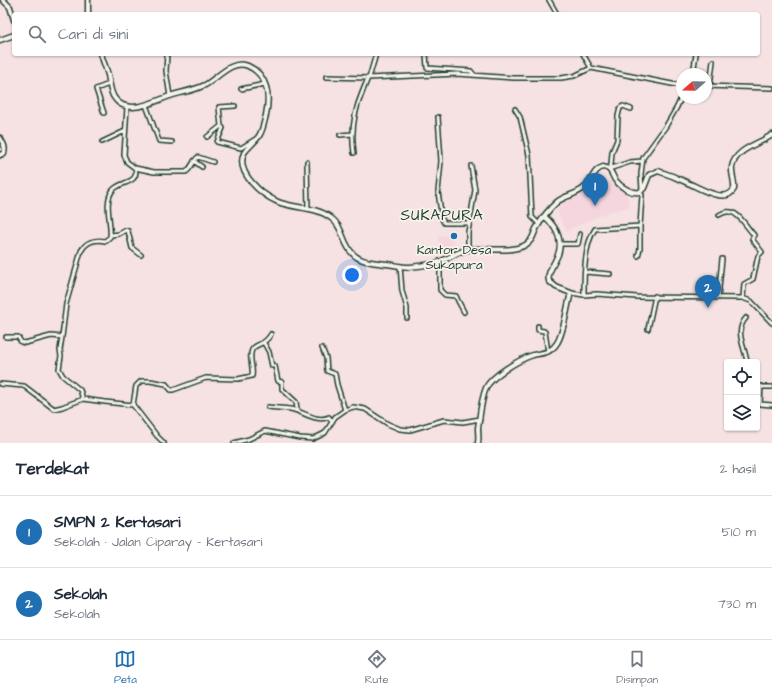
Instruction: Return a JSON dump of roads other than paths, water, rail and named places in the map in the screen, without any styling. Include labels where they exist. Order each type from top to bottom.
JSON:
[{"type":"main road","points":[[3,0],[10,7],[12,14]]},
{"type":"main road","points":[[88,0],[88,12]]},
{"type":"main road","points":[[0,40],[12,36]]},
{"type":"main road","points":[[101,56],[106,67],[109,84],[115,99],[119,103],[136,107],[203,86],[226,70],[237,65],[244,65],[253,69],[261,76],[268,94],[263,128],[256,140],[244,153],[244,169],[254,185],[265,196],[295,207],[318,210],[333,219],[341,229],[350,251],[358,259],[400,266],[440,262],[468,249],[508,249],[524,247],[529,243],[544,216],[559,200],[578,193],[585,188],[591,181],[596,170],[604,167],[609,169],[615,179],[632,192],[641,191],[650,175],[658,172],[666,173],[715,195],[729,194],[734,189],[732,169],[734,160],[743,151],[772,135]]},
{"type":"main road","points":[[0,138],[5,149],[4,153],[0,155]]},
{"type":"main road","points":[[478,443],[480,419],[486,389],[490,382],[518,361],[548,352],[558,342],[571,293],[556,287],[549,281],[549,275],[557,258],[560,244],[555,228],[544,216]]},
{"type":"street","points":[[548,0],[556,12]]},
{"type":"street","points":[[167,56],[167,75],[170,96]]},
{"type":"street","points":[[354,153],[352,134],[361,94],[369,78],[375,56]]},
{"type":"street","points":[[426,56],[427,68],[471,71],[474,75]]},
{"type":"street","points":[[584,56],[590,68]]},
{"type":"street","points":[[694,68],[696,56]]},
{"type":"street","points":[[712,69],[713,61]]},
{"type":"street","points":[[326,78],[369,78],[457,74],[514,78],[561,78],[574,76],[590,68],[676,85]]},
{"type":"street","points":[[104,113],[96,89],[109,84]]},
{"type":"street","points":[[241,89],[265,84]]},
{"type":"street","points":[[712,86],[772,88]]},
{"type":"street","points":[[146,104],[159,141],[172,142]]},
{"type":"street","points":[[638,256],[640,249],[642,161],[678,104]]},
{"type":"street","points":[[127,106],[125,158],[127,162],[135,168],[154,172],[186,172],[198,157],[213,162]]},
{"type":"street","points":[[235,106],[219,107],[221,126],[223,128],[217,142],[242,148],[256,140]]},
{"type":"street","points":[[609,169],[611,165],[612,152],[617,140],[618,116],[620,108],[623,106],[631,108]]},
{"type":"street","points":[[515,109],[520,117],[529,156],[532,217],[539,224]]},
{"type":"street","points":[[438,117],[441,161],[438,192],[442,221],[444,223],[470,223]]},
{"type":"street","points":[[207,137],[221,126]]},
{"type":"street","points":[[102,142],[125,132]]},
{"type":"street","points":[[340,135],[352,134]]},
{"type":"street","points":[[194,161],[202,167]]},
{"type":"street","points":[[609,169],[630,162],[642,161]]},
{"type":"street","points":[[307,162],[308,209]]},
{"type":"street","points":[[468,249],[475,190],[471,166]]},
{"type":"street","points":[[83,399],[80,390],[67,380],[59,369],[66,304],[80,251],[87,244],[96,240],[108,240],[111,235],[108,207],[111,191],[116,187],[133,180],[136,175],[135,168]]},
{"type":"street","points":[[718,215],[728,211],[733,212],[744,222],[754,235],[752,239],[762,252],[758,256],[753,279],[744,284],[743,298]]},
{"type":"street","points":[[584,295],[584,268],[592,235],[595,229],[640,226]]},
{"type":"street","points":[[111,235],[119,234],[126,230],[128,231],[132,248],[141,255]]},
{"type":"street","points":[[560,244],[578,244],[580,234]]},
{"type":"street","points":[[718,298],[722,259]]},
{"type":"street","points":[[440,262],[440,290],[446,295],[456,296],[458,303],[464,312]]},
{"type":"street","points":[[400,266],[402,291],[407,308],[407,318]]},
{"type":"street","points":[[585,272],[610,274]]},
{"type":"street","points":[[571,293],[584,295],[597,294],[637,297],[743,298],[751,301],[772,323]]},
{"type":"street","points":[[648,329],[655,296]]},
{"type":"street","points":[[746,318],[742,325],[741,340],[746,359]]},
{"type":"street","points":[[538,326],[538,330],[545,332],[548,352]]},
{"type":"street","points":[[133,405],[136,386],[141,381],[166,384],[170,390],[173,390],[206,378],[238,379],[252,376],[252,350],[258,345],[264,343],[271,334]]},
{"type":"street","points":[[6,337],[18,337],[21,342],[25,343],[51,336],[62,337]]},
{"type":"street","points":[[264,343],[269,352],[272,366],[276,366],[278,381],[282,382],[282,389],[296,402],[299,412]]},
{"type":"street","points":[[322,348],[326,358],[327,371],[335,374],[345,410]]},
{"type":"street","points":[[0,384],[24,386],[54,409],[83,399],[133,405],[164,443]]},
{"type":"street","points":[[760,386],[772,387]]},
{"type":"street","points":[[760,395],[760,404],[772,405]]},
{"type":"street","points":[[268,407],[290,409],[323,420],[329,417],[332,422]]},
{"type":"street","points":[[234,443],[249,439],[265,431],[313,439],[325,433],[335,417],[352,407],[365,409],[388,424],[400,429],[410,430],[444,420],[463,422],[480,419]]},
{"type":"place","name":"SMPN 2 Kertasari","points":[[595,206]]},
{"type":"place","name":"Kantor Desa Sukapura","points":[[454,236]]},
{"type":"place","name":"Sekolah","points":[[708,308]]},
{"type":"district","name":"SUKAPURA","points":[[442,215]]}]
